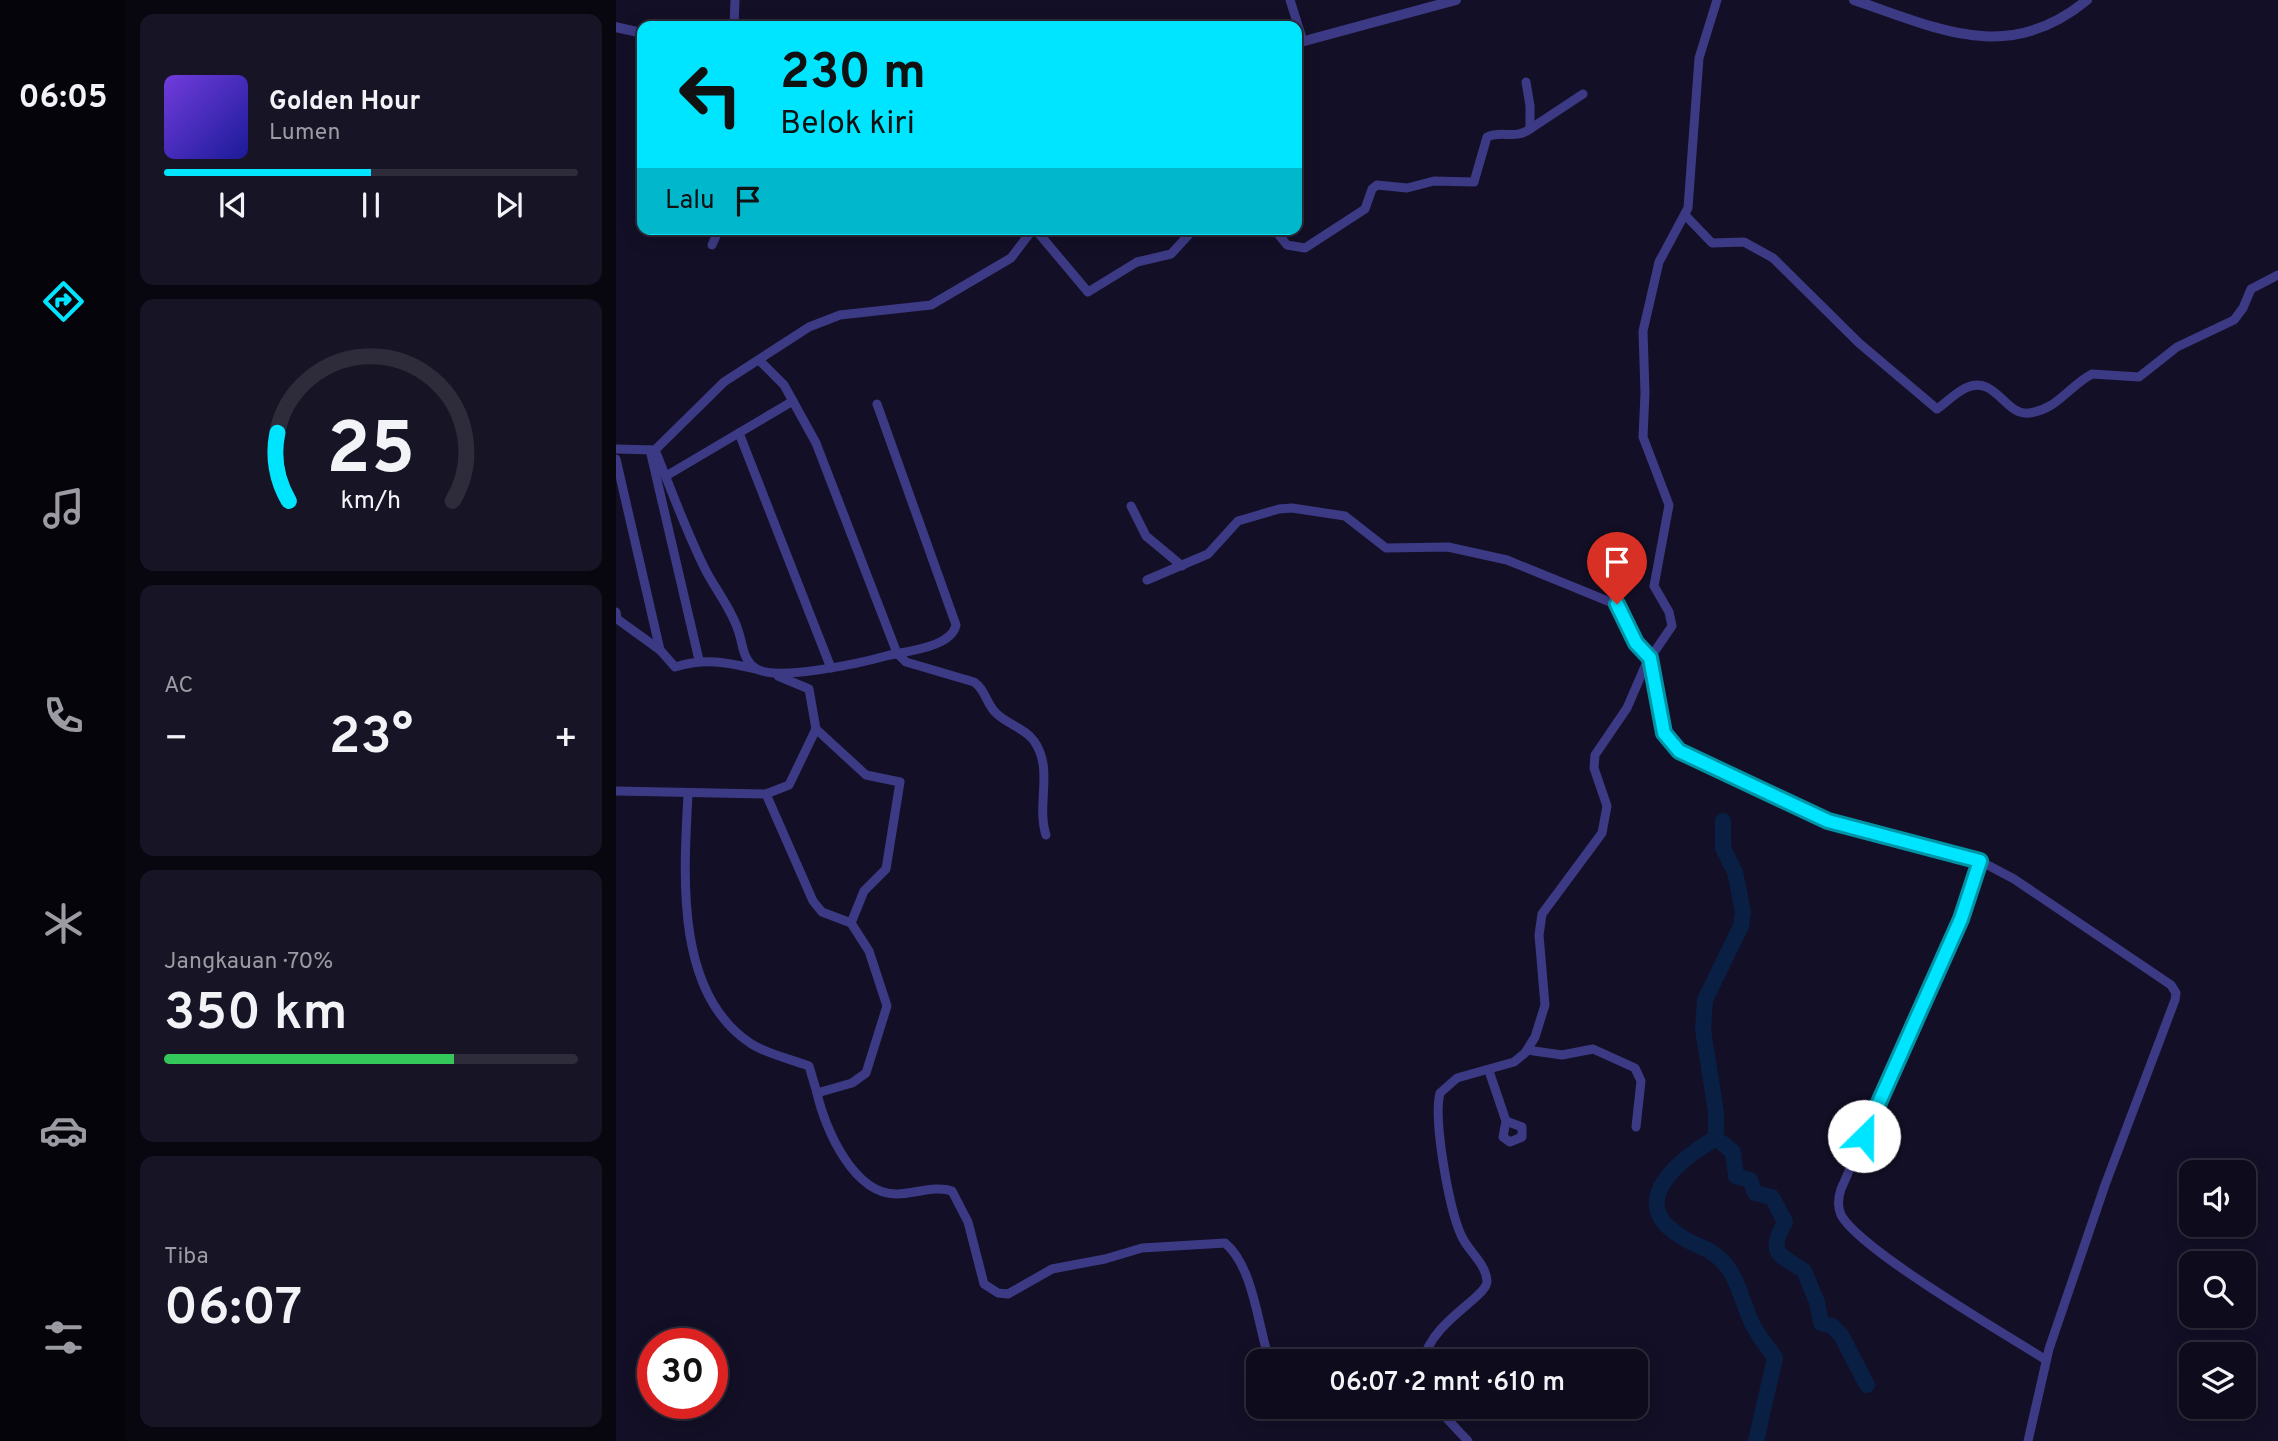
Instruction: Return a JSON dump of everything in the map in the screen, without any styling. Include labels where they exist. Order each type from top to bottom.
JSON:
[{"type":"street","points":[[734,21],[735,0]]},
{"type":"street","points":[[1290,0],[1295,21]]},
{"type":"street","points":[[1429,1349],[1438,1329],[1482,1293],[1486,1286],[1484,1269],[1459,1231],[1441,1142],[1438,1105],[1440,1093],[1452,1080],[1514,1062],[1527,1050],[1539,1027],[1545,1004],[1539,935],[1542,914],[1602,833],[1608,806],[1594,760],[1627,708],[1650,658],[1669,632],[1672,622],[1654,586],[1669,505],[1643,437],[1646,393],[1643,331],[1659,262],[1685,215],[1693,150],[1699,58],[1717,0]]},
{"type":"street","points":[[1854,0],[1912,20],[1995,38],[2016,36],[2054,22],[2087,0]]},
{"type":"street","points":[[1302,41],[1451,1]]},
{"type":"street","points":[[616,27],[637,32]]},
{"type":"street","points":[[1526,82],[1530,130]]},
{"type":"street","points":[[1279,235],[1287,245],[1305,248],[1365,209],[1372,189],[1377,185],[1407,188],[1434,181],[1474,182],[1487,137],[1495,134],[1517,136],[1583,94]]},
{"type":"street","points":[[1685,215],[1712,243],[1744,242],[1779,263],[1846,332],[1937,409],[1964,389],[1978,386],[1996,392],[2018,412],[2030,413],[2059,401],[2092,374],[2139,377],[2177,347],[2234,320],[2244,309],[2250,291],[2278,275]]},
{"type":"street","points":[[712,245],[716,235]]},
{"type":"street","points":[[616,449],[653,450],[724,382],[809,327],[832,318],[879,310],[924,307],[943,300],[1011,258],[1029,235]]},
{"type":"street","points":[[1039,235],[1088,292],[1138,262],[1171,254],[1188,235]]},
{"type":"street","points":[[759,360],[784,385],[816,443],[897,653],[906,663],[974,682],[982,689],[993,711],[1034,741],[1043,770],[1041,807],[1046,835]]},
{"type":"street","points":[[666,476],[793,401]]},
{"type":"street","points":[[773,675],[831,668],[897,653],[935,643],[953,633],[956,625],[877,404]]},
{"type":"street","points":[[739,433],[831,668]]},
{"type":"street","points":[[653,450],[705,568],[738,629],[748,661],[756,669]]},
{"type":"street","points":[[653,450],[699,660]]},
{"type":"street","points":[[616,459],[660,650]]},
{"type":"street","points":[[1130,506],[1146,537],[1182,566]]},
{"type":"street","points":[[1147,580],[1214,550],[1233,525],[1242,520],[1286,508],[1339,514],[1350,519],[1383,547],[1465,549],[1531,568],[1609,599],[1622,609],[1636,643],[1650,658],[1664,733],[1679,751],[1828,821],[1980,861],[2014,879],[2163,978],[2176,993],[2105,1185],[2046,1360],[2028,1441]]},
{"type":"street","points":[[616,612],[617,619],[660,650],[675,667],[699,660],[718,660],[756,669],[809,689],[816,729],[789,785],[766,794],[616,791]]},
{"type":"street","points":[[816,729],[866,775],[877,779],[898,780],[901,784],[886,869],[864,891],[851,923]]},
{"type":"street","points":[[688,794],[683,881],[698,969],[721,1018],[751,1044],[809,1066],[814,1073],[817,1093],[842,1153],[859,1180],[895,1195],[944,1189],[951,1191],[968,1222],[983,1282],[998,1293],[1011,1293],[1052,1269],[1105,1259],[1142,1248],[1222,1242],[1233,1250],[1248,1284],[1266,1349]]},
{"type":"street","points":[[766,794],[813,901],[822,912],[851,923],[869,951],[887,1006],[866,1073],[852,1083],[817,1093]]},
{"type":"street","points":[[1980,861],[1961,919],[1841,1189],[1839,1209],[1849,1225],[1885,1254],[2046,1360]]},
{"type":"street","points":[[1527,1050],[1567,1055],[1593,1049],[1635,1068],[1641,1081],[1636,1127]]},
{"type":"street","points":[[1489,1071],[1506,1121]]},
{"type":"street","points":[[1447,1419],[1468,1441]]},
{"type":"waterway","points":[[1723,821],[1723,848],[1735,872],[1743,912],[1741,926],[1705,1000],[1703,1030],[1716,1112],[1716,1138],[1688,1157],[1664,1181],[1658,1195],[1657,1209],[1664,1223],[1680,1236],[1709,1251],[1725,1264],[1756,1331],[1775,1358],[1756,1441]]},
{"type":"waterway","points":[[1716,1138],[1733,1152],[1736,1176],[1750,1180],[1755,1193],[1772,1197],[1785,1222],[1777,1242],[1779,1253],[1804,1271],[1817,1302],[1821,1323],[1832,1326],[1841,1335],[1867,1385]]},
{"type":"route","points":[[1617,604],[1622,609],[1636,643],[1650,658],[1664,733],[1679,751],[1733,779],[1828,821],[1960,853],[1980,861],[1961,919],[1864,1136]]}]
